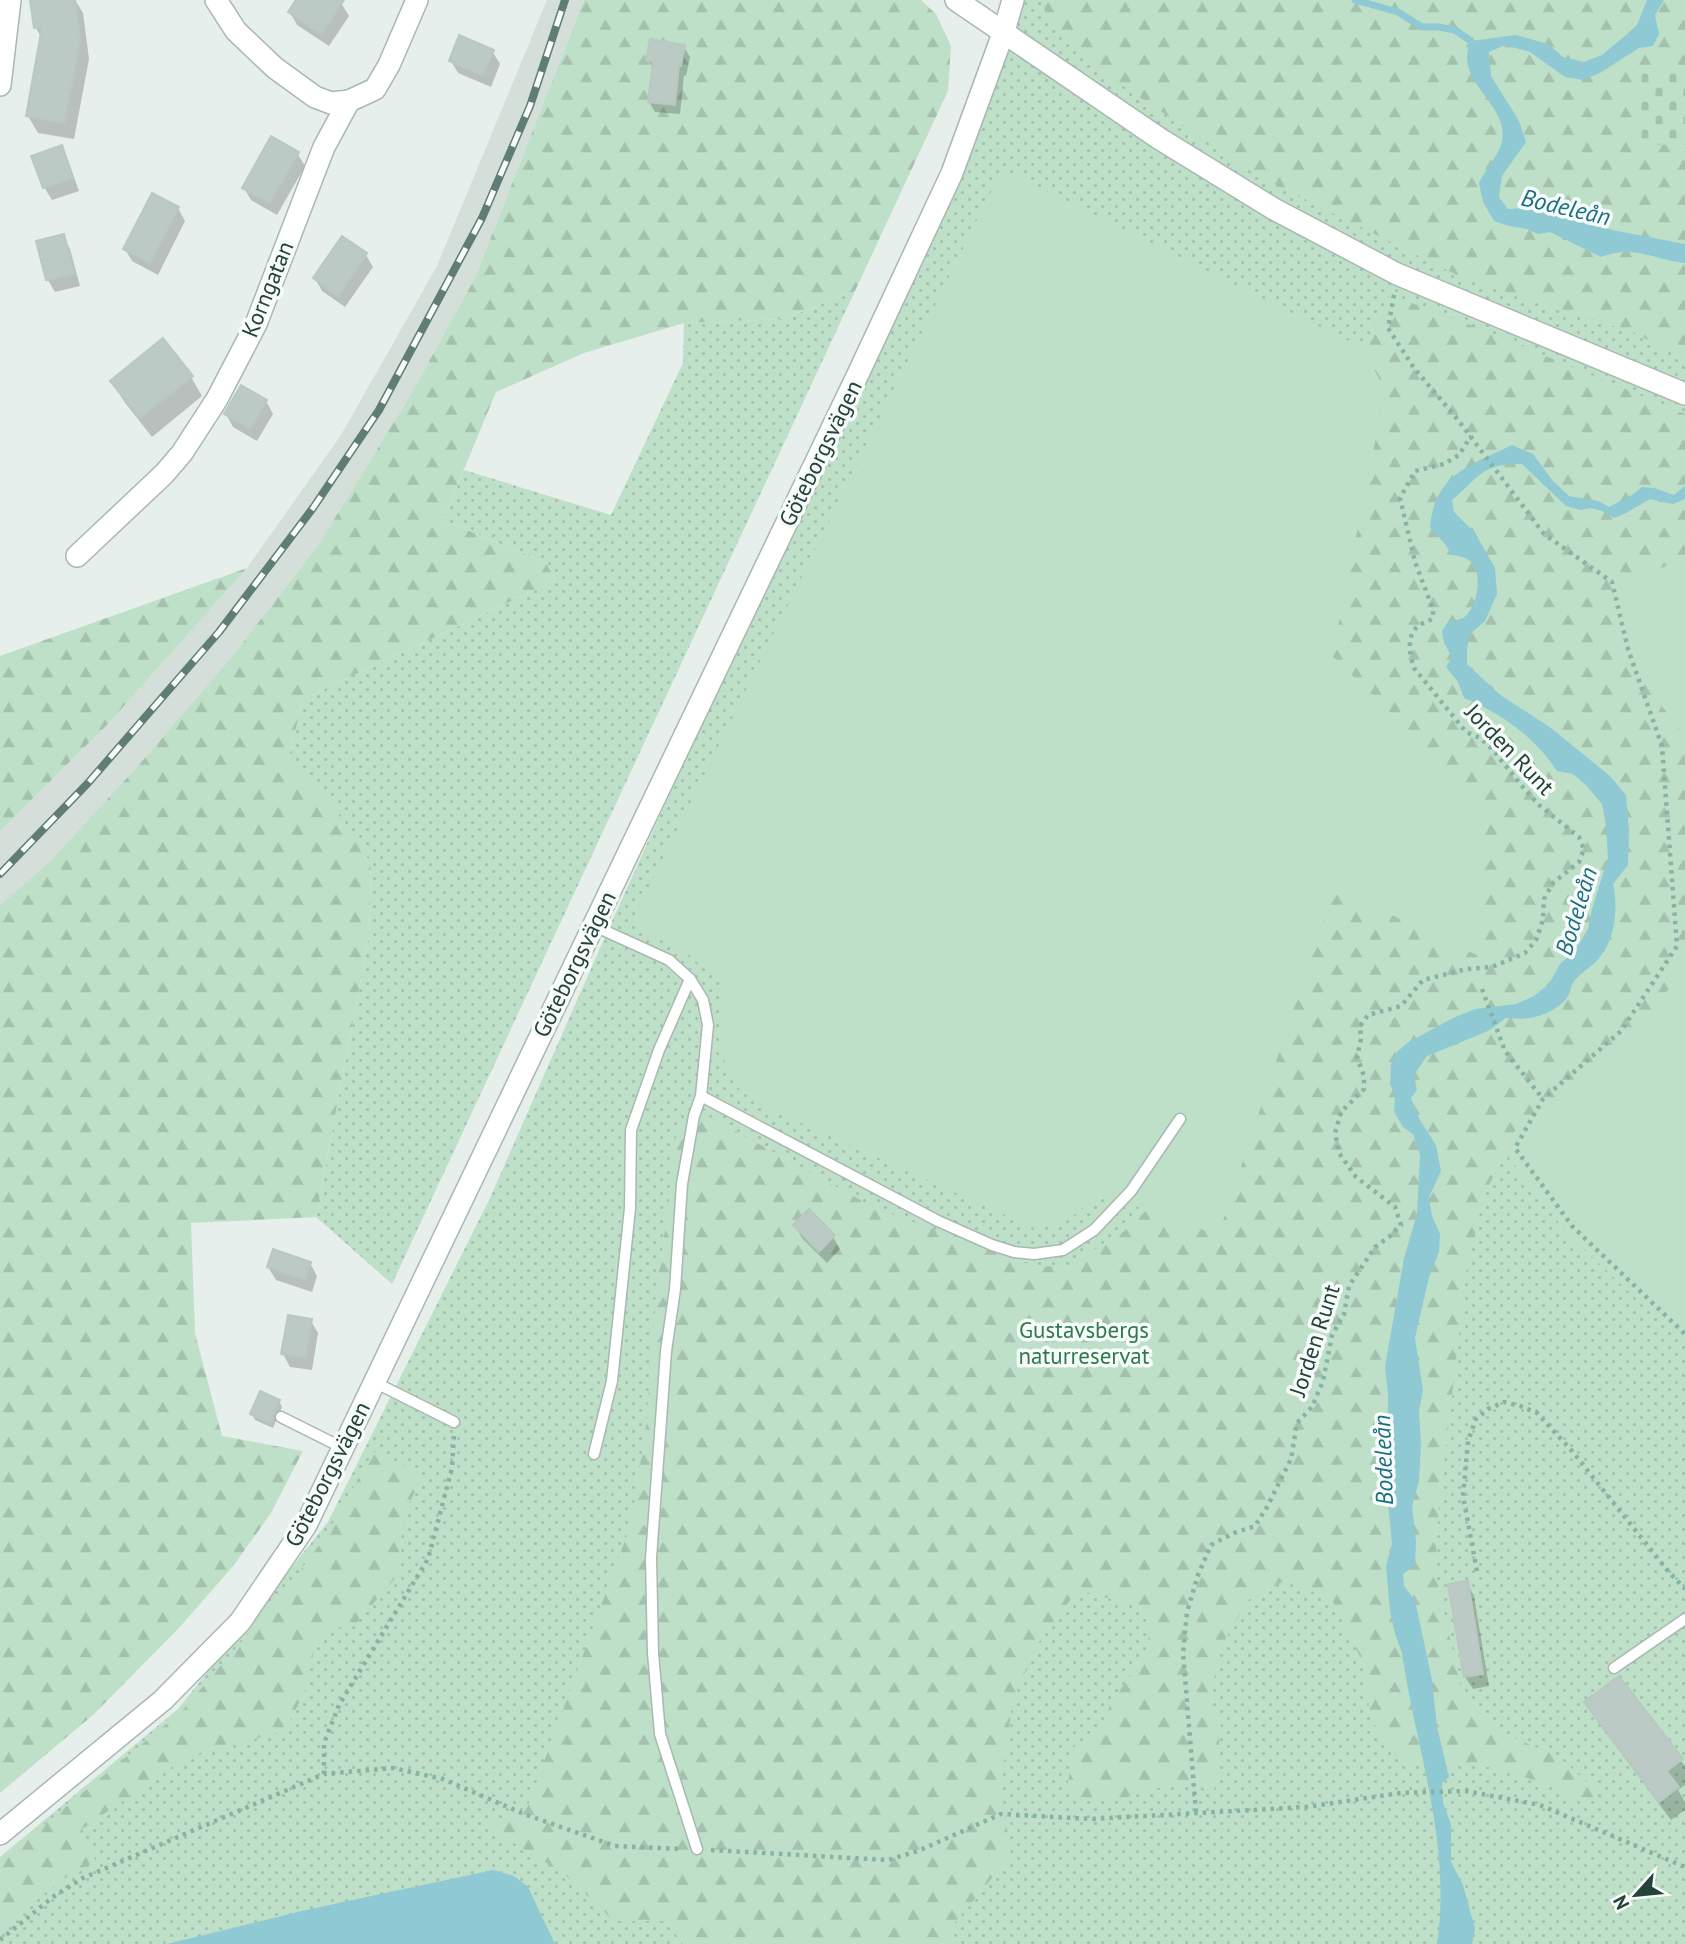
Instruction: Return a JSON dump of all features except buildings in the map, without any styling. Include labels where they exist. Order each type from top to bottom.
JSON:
[{"type":"street","points":[[0,85],[10,0]]},
{"type":"street","points":[[216,0],[236,31],[275,68],[315,97],[331,103],[349,101],[375,89],[389,65],[416,0]]},
{"type":"street","points":[[956,0],[1126,117],[1274,209],[1397,274],[1685,394]]},
{"type":"street","name":"Göteborgsvägen","points":[[0,1834],[163,1700],[240,1622],[306,1525],[952,173],[1013,0]]},
{"type":"street","name":"Korngatan","points":[[78,556],[164,474],[182,453],[217,399],[256,324],[324,147],[349,101]]},
{"type":"lane","points":[[592,925],[668,960],[690,979],[703,1000],[708,1024],[701,1096],[694,1116],[682,1184],[675,1289],[666,1351],[651,1558],[653,1653],[660,1734],[697,1849]]},
{"type":"lane","points":[[594,1454],[612,1381],[630,1208],[631,1130],[660,1050],[690,979]]},
{"type":"lane","points":[[701,1096],[938,1222],[992,1245],[1034,1255],[1063,1250],[1094,1230],[1131,1191],[1180,1119]]},
{"type":"lane","points":[[374,1382],[454,1422]]},
{"type":"lane","points":[[281,1418],[343,1448]]},
{"type":"lane","points":[[1614,1668],[1685,1619]]},
{"type":"path","points":[[1397,274],[1388,328],[1414,368],[1471,436],[1544,534],[1612,582],[1628,649],[1662,746],[1677,946],[1621,1031],[1543,1099],[1515,1148],[1573,1226],[1685,1334]]},
{"type":"path","name":"Jorden Runt","points":[[1196,1812],[1183,1653],[1187,1612],[1198,1575],[1212,1545],[1234,1532],[1255,1526],[1267,1507],[1291,1459],[1297,1423],[1312,1407],[1323,1381],[1332,1335],[1344,1314],[1349,1286],[1374,1247],[1390,1237],[1401,1224],[1395,1207],[1356,1177],[1339,1153],[1335,1133],[1341,1112],[1364,1089],[1364,1076],[1357,1057],[1361,1039],[1360,1026],[1368,1015],[1401,1006],[1423,980],[1467,969],[1492,967],[1525,953],[1536,940],[1543,920],[1545,899],[1553,883],[1578,862],[1584,849],[1579,837],[1539,805],[1493,750],[1480,738],[1466,732],[1414,667],[1410,656],[1411,636],[1418,626],[1433,618],[1433,609],[1415,562],[1400,498],[1415,471],[1444,464],[1459,455],[1471,436]]},
{"type":"path","points":[[1482,989],[1505,1051],[1543,1099]]},
{"type":"path","points":[[1478,1571],[1463,1496],[1468,1441],[1476,1419],[1488,1409],[1504,1402],[1537,1413],[1572,1451],[1685,1589]]},
{"type":"path","points":[[324,1774],[324,1743],[339,1705],[428,1559],[452,1468],[454,1422]]},
{"type":"path","points":[[1401,1793],[1466,1791],[1540,1805],[1685,1867]]},
{"type":"path","points":[[0,1937],[6,1934]]},
{"type":"shaded area","points":[[547,0],[584,0],[475,278],[410,396],[317,547],[230,659],[137,767],[48,863],[0,905],[0,831],[107,725],[247,568],[341,435],[437,266]]},
{"type":"green space","points":[[584,0],[921,0],[936,14],[951,46],[948,91],[855,291],[783,319],[684,323],[584,353],[496,392],[443,520],[546,563],[556,580],[303,699],[288,761],[327,797],[371,863],[369,936],[316,1217],[191,1223],[195,1333],[222,1436],[303,1451],[271,1513],[234,1565],[179,1628],[93,1715],[0,1793],[0,905],[48,863],[137,767],[230,659],[317,547],[410,396],[475,278]]},
{"type":"green space","name":"Gustavsbergs naturreservat","points":[[1018,0],[1685,0],[1685,1944],[0,1944],[0,1857],[178,1709],[328,1522],[490,1198],[604,939],[991,83]]},
{"type":"green space","points":[[1044,0],[1685,0],[1685,360],[1635,333],[1463,278],[1258,176],[1093,66],[1045,17]]},
{"type":"green space","points":[[1639,70],[1685,71],[1685,145],[1637,144]]},
{"type":"green space","points":[[1002,169],[1363,348],[1385,391],[1332,656],[1484,805],[1477,955],[1334,888],[1218,1235],[1097,1195],[1067,1221],[1034,1228],[754,1102],[734,1084],[723,1058],[722,984],[689,955],[631,924]]},
{"type":"green space","points":[[855,291],[392,1284],[316,1217],[369,936],[371,863],[288,761],[303,699],[556,580],[546,563],[443,520],[464,470],[611,515],[683,363],[684,323],[783,319]]},
{"type":"green space","points":[[1390,295],[1459,320],[1685,414],[1685,560],[1623,581],[1685,745],[1685,950],[1672,986],[1627,1038],[1521,1125],[1509,1138],[1506,1154],[1484,1194],[1466,1275],[1439,1508],[1435,1572],[1462,1692],[1506,1735],[1558,1756],[1597,1791],[1588,1806],[1541,1782],[1490,1767],[1402,1762],[1371,1720],[1362,1661],[1332,1600],[1286,1580],[1248,1600],[1218,1652],[1211,1704],[1221,1724],[1214,1793],[1173,1784],[1109,1802],[1066,1794],[1074,1747],[1106,1727],[1110,1702],[1149,1652],[1148,1609],[1078,1590],[1040,1640],[1013,1698],[1001,1787],[1011,1855],[949,1930],[962,1944],[683,1944],[665,1921],[614,1921],[564,1874],[485,1825],[527,1808],[631,1524],[646,1426],[656,1292],[677,1125],[710,1117],[873,1207],[1036,1267],[1068,1265],[1122,1233],[1147,1210],[1218,1235],[1334,887],[1477,954],[1484,805],[1332,656],[1385,391],[1363,348]]},
{"type":"green space","points":[[1685,560],[1685,745],[1679,729],[1611,637],[1623,581]]},
{"type":"green space","points":[[247,568],[107,725],[0,831],[0,656]]},
{"type":"green space","points":[[1685,950],[1685,1345],[1566,1232],[1506,1154],[1509,1138],[1521,1125],[1627,1038],[1672,986]]},
{"type":"green space","points":[[374,1451],[418,1476],[419,1484],[405,1512],[396,1577],[354,1626],[336,1628],[314,1649],[307,1687],[285,1731],[185,1758],[82,1829],[96,1862],[72,1873],[0,1927],[0,1861],[181,1712],[286,1590],[325,1537]]},
{"type":"water","name":"Bodeleån","points":[[1647,0],[1664,0],[1655,15],[1659,34],[1653,46],[1639,48],[1600,73],[1583,80],[1565,77],[1530,52],[1505,45],[1489,52],[1491,76],[1519,121],[1526,142],[1502,176],[1499,197],[1508,209],[1524,208],[1617,231],[1685,244],[1685,263],[1634,252],[1613,253],[1601,257],[1550,232],[1538,234],[1494,221],[1483,202],[1479,183],[1501,145],[1503,131],[1499,118],[1469,69],[1467,56],[1471,41],[1516,35],[1548,44],[1563,57],[1584,62],[1602,55],[1637,25]]},
{"type":"water","name":"Bodeleån","points":[[1512,445],[1533,454],[1552,480],[1569,496],[1598,501],[1609,507],[1642,487],[1674,495],[1685,486],[1685,499],[1673,504],[1650,499],[1614,518],[1591,508],[1581,510],[1566,506],[1522,464],[1508,464],[1482,473],[1452,500],[1454,512],[1475,533],[1495,568],[1497,594],[1485,621],[1470,634],[1467,664],[1499,694],[1551,728],[1610,776],[1626,795],[1629,830],[1628,865],[1613,884],[1615,912],[1609,941],[1597,960],[1573,982],[1566,999],[1546,1013],[1523,1019],[1506,1018],[1488,1031],[1427,1056],[1414,1075],[1417,1090],[1411,1098],[1420,1120],[1436,1145],[1441,1171],[1429,1197],[1432,1216],[1440,1234],[1439,1252],[1429,1277],[1415,1338],[1423,1390],[1419,1411],[1419,1481],[1412,1506],[1416,1542],[1415,1565],[1403,1574],[1404,1586],[1415,1600],[1432,1680],[1437,1727],[1449,1777],[1442,1783],[1443,1803],[1451,1824],[1451,1862],[1463,1885],[1475,1929],[1472,1944],[1437,1944],[1440,1870],[1436,1834],[1402,1653],[1390,1611],[1386,1566],[1392,1544],[1387,1493],[1388,1394],[1385,1367],[1404,1258],[1417,1214],[1420,1155],[1413,1134],[1403,1127],[1394,1112],[1395,1096],[1390,1084],[1391,1064],[1397,1052],[1407,1043],[1453,1018],[1475,1009],[1516,1004],[1534,996],[1549,984],[1560,964],[1574,952],[1588,929],[1608,858],[1602,804],[1573,774],[1557,771],[1538,747],[1516,727],[1464,698],[1458,682],[1446,667],[1452,657],[1444,643],[1442,631],[1447,623],[1468,614],[1475,600],[1478,583],[1475,568],[1470,561],[1452,555],[1430,528],[1433,510],[1447,483],[1457,474]]},
{"type":"water","points":[[493,1870],[514,1876],[528,1887],[555,1944],[167,1944],[306,1910]]},
{"type":"waterway","points":[[1355,0],[1398,12],[1422,27],[1455,30],[1471,41],[1472,48]]},
{"type":"railway","points":[[0,874],[88,783],[219,632],[313,508],[379,410],[482,218],[530,106],[565,0]]}]
